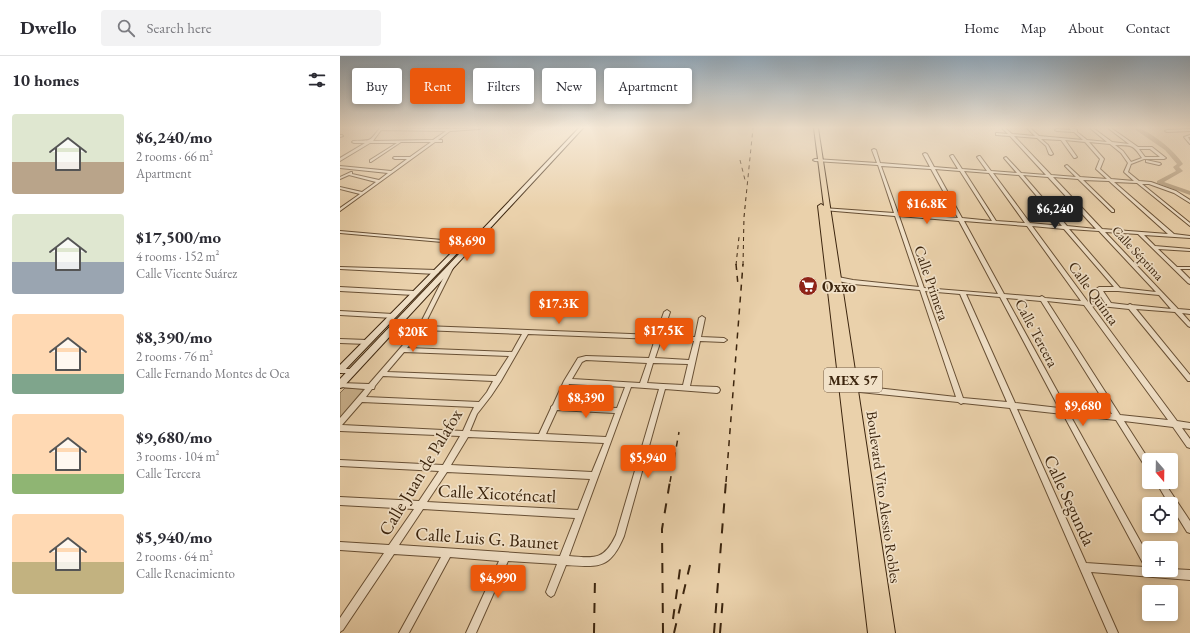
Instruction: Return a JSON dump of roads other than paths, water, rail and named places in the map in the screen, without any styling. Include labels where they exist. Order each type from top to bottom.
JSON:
[{"type":"main road","points":[[340,385],[552,155]]},
{"type":"main road","name":"Boulevard Vito Alessio Robles","points":[[817,155],[818,161]]},
{"type":"main road","name":"Boulevard Vito Alessio Robles","points":[[818,155],[865,510],[875,633]]},
{"type":"main road","points":[[340,370],[414,293],[503,207]]},
{"type":"main road","name":"Boulevard Vito Alessio Robles","points":[[865,510],[888,633]]},
{"type":"street","points":[[371,161],[380,155]]},
{"type":"street","points":[[340,210],[413,155]]},
{"type":"street","name":"Calle Primera","points":[[875,155],[895,215],[961,401]]},
{"type":"street","name":"Calle Tercera","points":[[926,155],[962,219],[1063,411],[1142,553]]},
{"type":"street","name":"Calle Séptima","points":[[1029,155],[1190,325]]},
{"type":"street","points":[[1098,155],[1102,159],[1098,170],[1173,236]]},
{"type":"street","points":[[1124,155],[1130,163]]},
{"type":"street","points":[[1140,155],[1142,159],[1159,164]]},
{"type":"street","points":[[1160,155],[1164,158],[1142,159],[1130,163],[1126,172],[1190,224]]},
{"type":"street","points":[[952,156],[995,222]]},
{"type":"street","name":"Calle Quinta","points":[[979,157],[1190,445]]},
{"type":"street","points":[[395,158],[409,158]]},
{"type":"street","points":[[1006,158],[1064,228],[1118,289]]},
{"type":"street","points":[[818,161],[1137,181],[1150,183],[1171,190],[1190,202]]},
{"type":"street","points":[[1067,166],[1113,212]]},
{"type":"street","points":[[340,167],[390,172]]},
{"type":"street","points":[[340,178],[361,169]]},
{"type":"street","points":[[349,174],[378,181]]},
{"type":"street","points":[[340,188],[362,193]]},
{"type":"street","points":[[340,204],[347,204]]},
{"type":"street","points":[[823,204],[895,215],[1190,237]]},
{"type":"street","points":[[340,232],[465,243]]},
{"type":"street","points":[[1139,233],[1190,282]]},
{"type":"street","points":[[1154,247],[1190,250]]},
{"type":"street","points":[[340,423],[404,350],[420,329],[454,262]]},
{"type":"street","points":[[340,268],[436,272]]},
{"type":"street","points":[[1176,268],[1190,268]]},
{"type":"street","points":[[833,277],[922,289],[1042,298],[1190,312]]},
{"type":"street","points":[[1109,305],[1099,290],[1118,289],[1161,294]]},
{"type":"street","points":[[340,290],[414,293]]},
{"type":"street","name":"Calle Segunda","points":[[962,292],[1011,406],[1113,633]]},
{"type":"street","points":[[1042,298],[1142,455]]},
{"type":"street","points":[[1130,306],[1190,379]]},
{"type":"street","points":[[643,385],[667,312]]},
{"type":"street","points":[[340,313],[393,316]]},
{"type":"street","points":[[686,387],[702,318]]},
{"type":"street","points":[[394,327],[724,340]]},
{"type":"street","name":"Calle Juan de Palafox","points":[[340,628],[446,467],[465,435],[474,413],[499,379],[526,333]]},
{"type":"street","points":[[340,340],[367,342]]},
{"type":"street","points":[[404,350],[514,354]]},
{"type":"street","points":[[541,437],[554,407],[577,362],[586,358],[692,362]]},
{"type":"street","points":[[340,370],[353,371]]},
{"type":"street","points":[[383,374],[499,379]]},
{"type":"street","points":[[567,381],[717,390]]},
{"type":"street","points":[[340,385],[372,387]]},
{"type":"street","points":[[551,592],[629,385]]},
{"type":"street","name":"Calle Luis G. Baunet","points":[[340,546],[394,548],[592,562],[607,557],[615,548],[620,536],[663,386]]},
{"type":"street","points":[[849,388],[1190,426]]},
{"type":"street","points":[[362,399],[480,405]]},
{"type":"street","points":[[554,407],[618,411]]},
{"type":"street","points":[[340,428],[465,435],[608,440]]},
{"type":"street","points":[[340,463],[446,467],[594,476]]},
{"type":"street","points":[[1164,489],[1190,529]]},
{"type":"street","name":"Calle Xicoténcatl","points":[[340,501],[581,514]]},
{"type":"street","points":[[404,633],[448,553]]},
{"type":"street","points":[[471,633],[506,556]]},
{"type":"street","points":[[1084,566],[1142,569]]},
{"type":"street","points":[[1178,573],[1190,575]]},
{"type":"waterway","points":[[1174,155],[1180,164],[1176,167],[1180,171],[1159,182],[1190,193]]},
{"type":"railway","points":[[743,265],[744,217],[750,155]]},
{"type":"railway","points":[[740,160],[745,180]]},
{"type":"railway","points":[[736,265],[739,237]]},
{"type":"railway","points":[[726,482],[743,264]]},
{"type":"railway","points":[[736,265],[738,285]]},
{"type":"railway","points":[[670,482],[679,432]]},
{"type":"railway","points":[[663,633],[662,529],[670,481]]},
{"type":"railway","points":[[714,633],[726,481]]},
{"type":"railway","points":[[674,633],[690,565]]},
{"type":"railway","points":[[673,619],[680,569]]},
{"type":"railway","points":[[594,633],[595,577]]},
{"type":"railway","points":[[720,633],[723,597]]},
{"type":"place","name":"Oxxo","points":[[808,286]]}]
